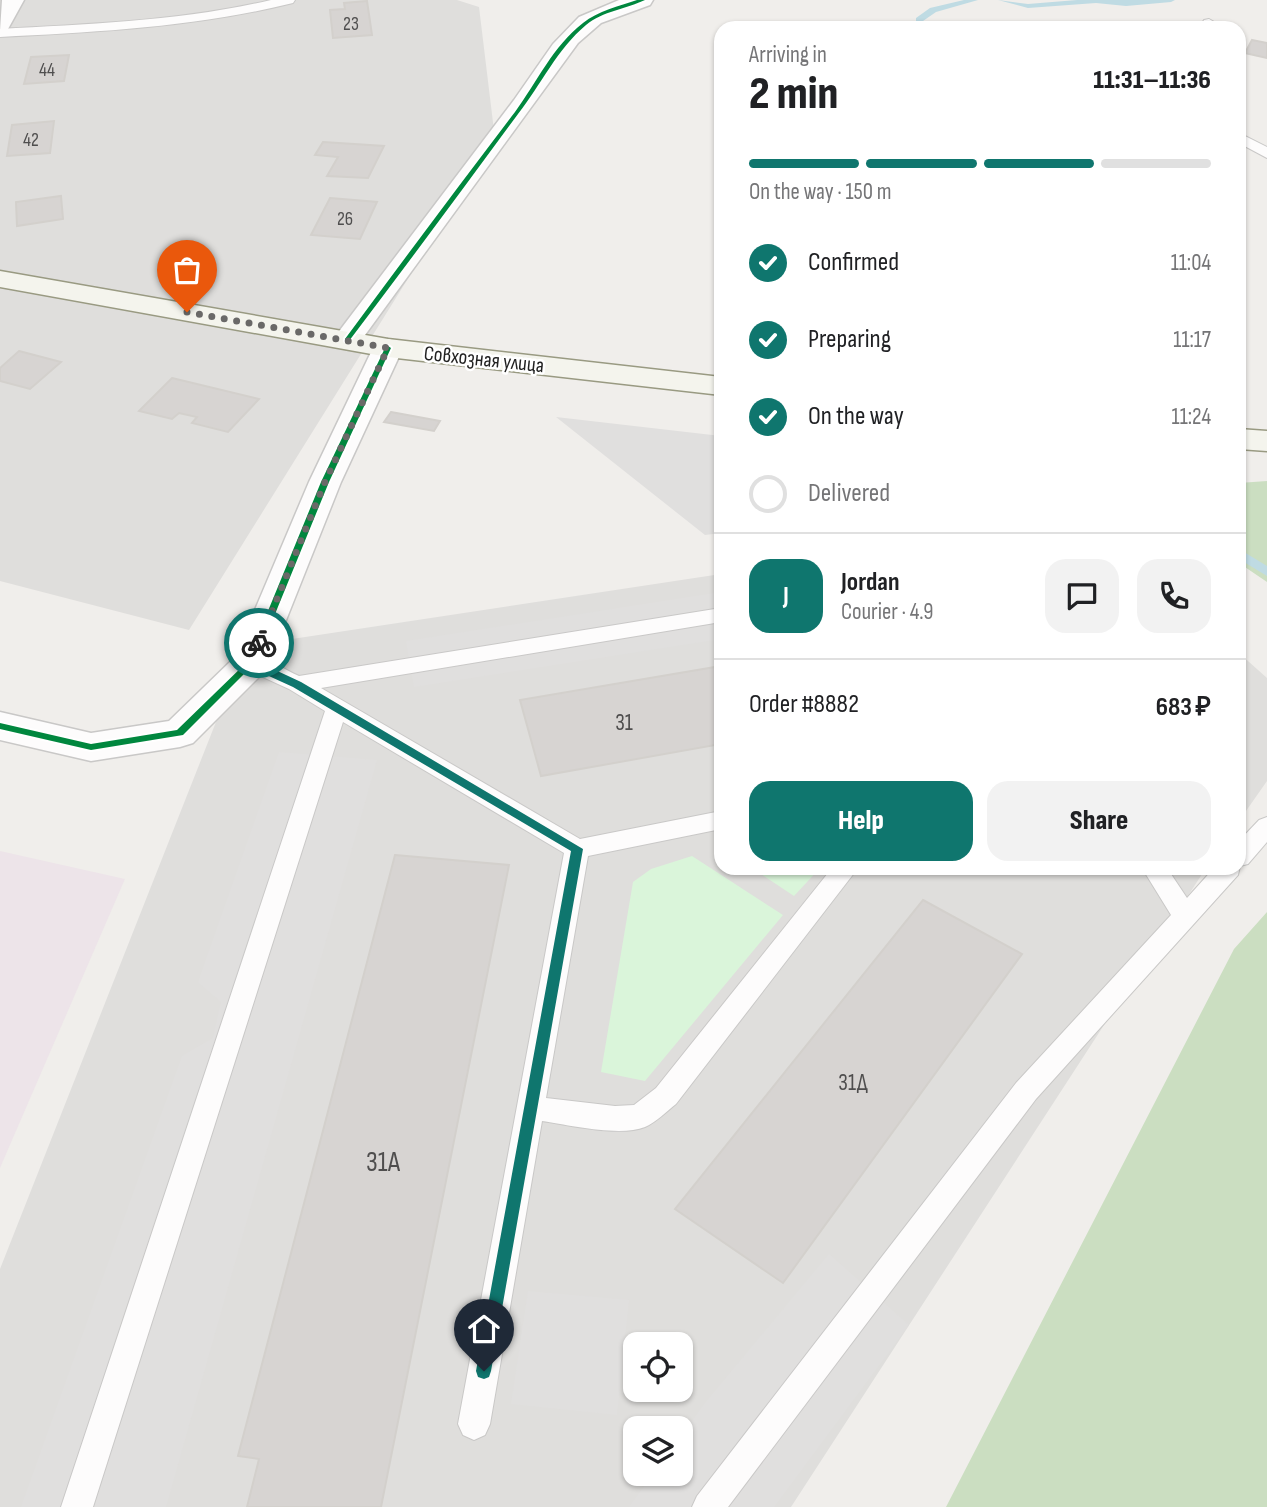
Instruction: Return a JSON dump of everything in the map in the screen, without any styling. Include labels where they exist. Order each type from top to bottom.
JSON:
[{"type":"main road","name":"Совхозная улица","points":[[0,279],[388,348],[714,385]]},
{"type":"main road","points":[[1246,440],[1267,441]]},
{"type":"street","points":[[0,24],[13,0]]},
{"type":"street","points":[[347,340],[524,103],[548,65],[586,23],[610,10],[642,0]]},
{"type":"street","points":[[0,726],[90,747],[180,733],[250,663],[325,482],[388,348]]},
{"type":"lane","points":[[0,33],[210,16],[251,10],[288,0]]},
{"type":"lane","points":[[1246,140],[1267,153]]},
{"type":"lane","points":[[297,684],[714,616]]},
{"type":"lane","points":[[250,663],[297,684],[336,710],[577,849],[714,821]]},
{"type":"lane","points":[[77,1507],[336,710]]},
{"type":"lane","points":[[1246,849],[1267,826]]},
{"type":"lane","points":[[474,1424],[577,849]]},
{"type":"lane","points":[[530,1108],[615,1118],[639,1117],[666,1096],[840,875]]},
{"type":"lane","points":[[1159,875],[1185,916]]},
{"type":"lane","points":[[708,1507],[1026,1091],[1223,875]]},
{"type":"shaded area","points":[[0,0],[457,0],[479,7],[495,139],[189,630],[0,581]]},
{"type":"shaded area","points":[[556,417],[714,435],[714,534],[705,535]]},
{"type":"shaded area","points":[[714,575],[714,875],[1201,875],[791,1507],[0,1507],[0,1269],[246,646]]},
{"type":"shaded area","points":[[714,593],[714,640],[414,687],[406,641]]},
{"type":"shaded area","points":[[1246,659],[1267,678],[1267,781],[1246,811]]},
{"type":"shaded area","points":[[279,752],[377,760],[166,1507],[21,1507],[182,1056],[213,1038],[221,1002],[198,982]]},
{"type":"shaded area","points":[[0,851],[125,879],[0,1168]]},
{"type":"shaded area","points":[[829,1254],[909,1325],[774,1507],[629,1507],[644,1486],[693,1486],[693,1420]]},
{"type":"shaded area","points":[[528,1291],[629,1300],[626,1332],[623,1332],[617,1415],[511,1404]]},
{"type":"green space","points":[[1267,481],[1267,582],[1246,568],[1246,482]]},
{"type":"green space","points":[[692,856],[714,870],[714,875],[721,875],[783,915],[645,1081],[601,1072],[633,882],[651,869]]},
{"type":"green space","points":[[762,875],[814,875],[794,896]]},
{"type":"green space","points":[[1267,912],[1267,1507],[946,1507],[1234,949]]},
{"type":"building","points":[[367,1],[372,35],[333,38],[330,10],[345,9],[344,3]]},
{"type":"building","points":[[1252,40],[1267,43],[1267,58],[1246,51]]},
{"type":"building","points":[[69,55],[64,81],[24,84],[31,57]]},
{"type":"building","points":[[54,121],[50,153],[7,156],[12,125]]},
{"type":"building","points":[[323,142],[384,146],[368,178],[327,176],[338,157],[315,155]]},
{"type":"building","points":[[61,196],[63,219],[17,226],[16,202]]},
{"type":"building","points":[[330,198],[377,202],[360,239],[311,235]]},
{"type":"building","points":[[19,351],[61,362],[30,389],[0,381],[0,368]]},
{"type":"building","points":[[172,378],[259,399],[228,432],[192,423],[197,417],[179,413],[172,419],[139,411]]},
{"type":"building","points":[[391,412],[440,421],[434,431],[384,422]]},
{"type":"building","points":[[714,667],[714,745],[541,776],[520,700]]},
{"type":"building","points":[[395,855],[509,865],[381,1507],[247,1507],[259,1459],[238,1456]]},
{"type":"building","points":[[923,900],[1022,954],[783,1283],[675,1209]]},
{"type":"waterway","points":[[919,21],[933,10],[974,0]]},
{"type":"waterway","points":[[1002,0],[1028,6],[1096,1],[1126,4],[1171,0]]},
{"type":"waterway","points":[[1246,558],[1267,572]]},
{"type":"cycle path","points":[[347,340],[570,38],[593,18],[642,0]]},
{"type":"cycle path","points":[[0,726],[91,747],[180,733],[251,663],[325,482],[388,348]]},
{"type":"way so far","points":[[187,312],[388,348],[325,482],[259,643]]},
{"type":"route","points":[[259,643],[250,663],[297,684],[336,710],[577,849],[484,1371]]}]
